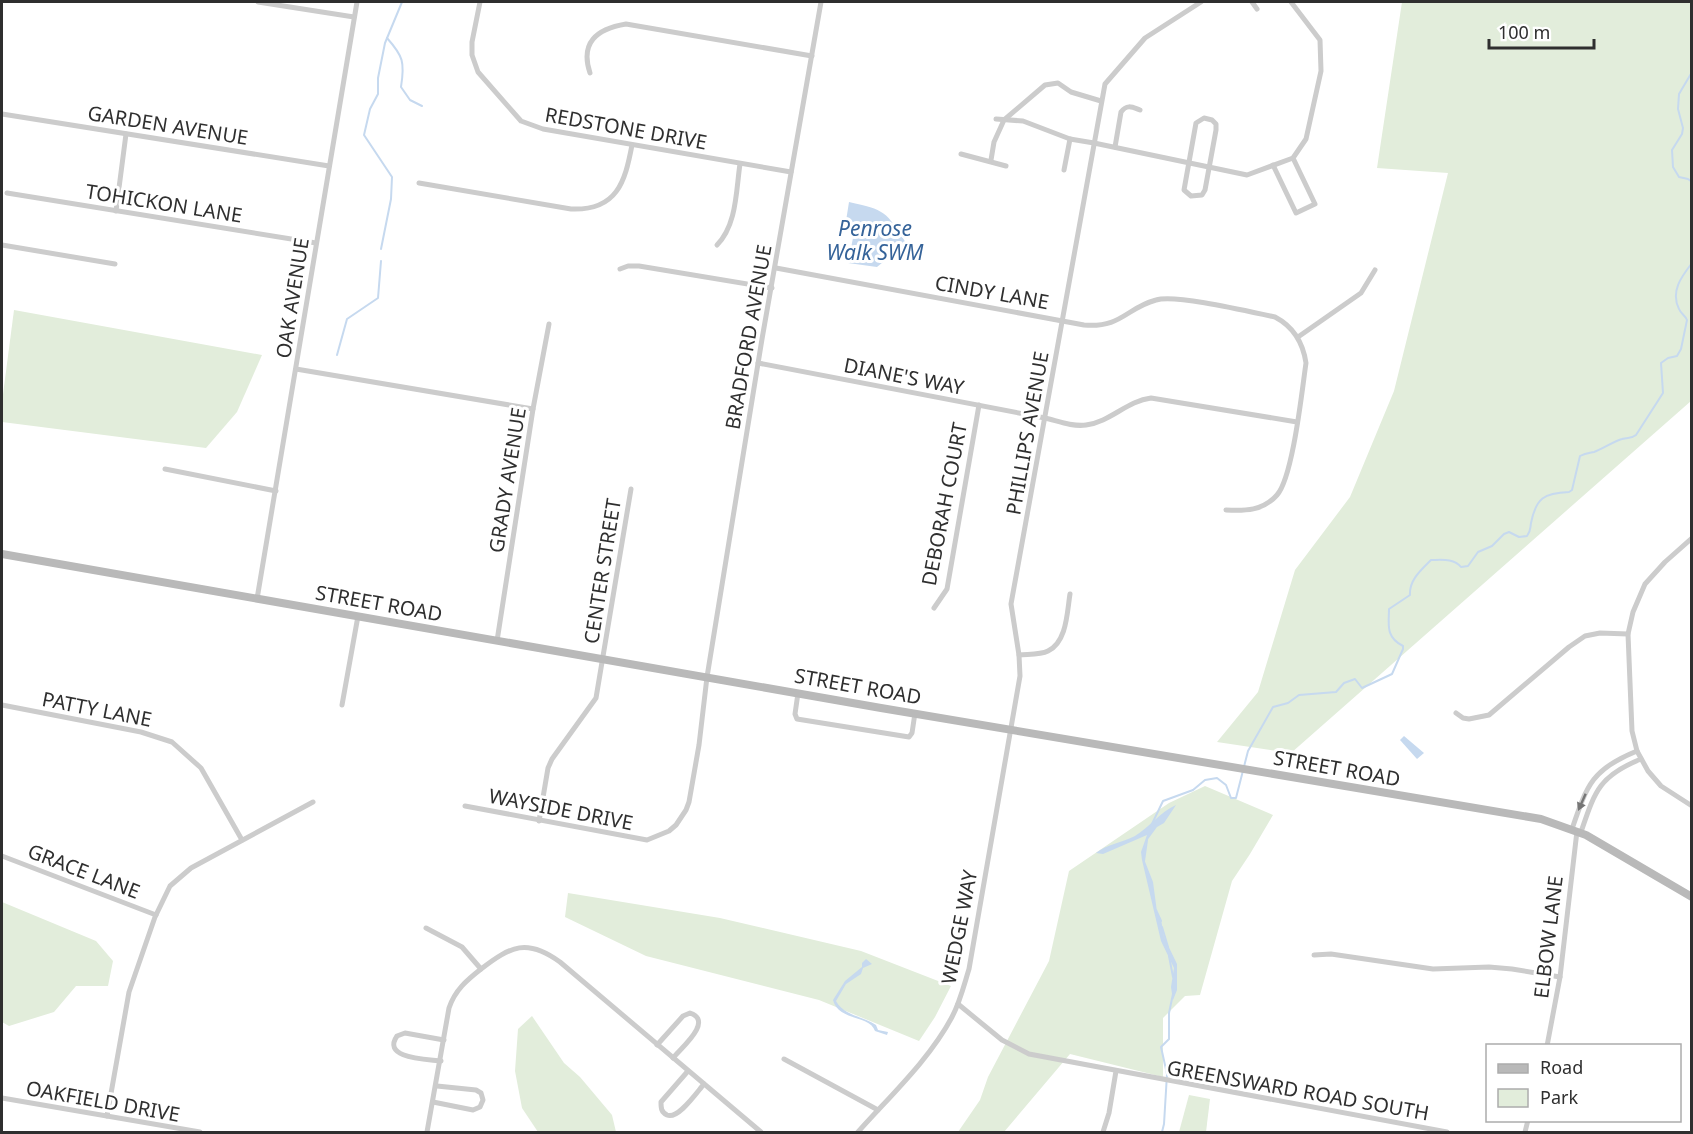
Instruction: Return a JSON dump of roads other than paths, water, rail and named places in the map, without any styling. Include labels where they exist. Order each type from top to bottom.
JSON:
[{"type":"main road","name":"STREET ROAD","points":[[2,554],[1012,730],[1541,819],[1577,831],[1692,897]]},
{"type":"street","points":[[258,2],[354,17]]},
{"type":"street","name":"OAK AVENUE","points":[[257,599],[357,2]]},
{"type":"street","name":"REDSTONE DRIVE","points":[[480,2],[472,42],[472,55],[482,77],[521,121],[543,129],[791,172]]},
{"type":"street","name":"BRADFORD AVENUE","points":[[707,677],[758,363],[821,2]]},
{"type":"street","name":"PHILLIPS AVENUE","points":[[1012,730],[1020,676],[1011,604],[1105,84],[1141,43],[1201,2]]},
{"type":"street","points":[[1252,2],[1257,9]]},
{"type":"street","points":[[996,119],[1023,121],[1070,140],[1115,147],[1247,175],[1293,158],[1306,139],[1321,71],[1320,40],[1291,2]]},
{"type":"street","points":[[590,73],[586,53],[590,44],[601,32],[626,24],[812,56]]},
{"type":"street","points":[[991,160],[994,142],[1004,120],[1045,85],[1058,83],[1071,92],[1101,101]]},
{"type":"street","points":[[1115,147],[1121,112],[1129,106],[1140,110]]},
{"type":"street","name":"GARDEN AVENUE","points":[[2,114],[329,166]]},
{"type":"street","points":[[1204,118],[1216,124],[1209,167],[1202,195],[1191,196],[1184,190],[1188,163],[1196,123],[1204,118]]},
{"type":"street","points":[[116,211],[126,134]]},
{"type":"street","points":[[1064,170],[1070,140]]},
{"type":"street","points":[[418,183],[586,209],[610,198],[620,188],[626,174],[632,144]]},
{"type":"street","points":[[961,154],[1006,165]]},
{"type":"street","points":[[1273,165],[1296,213],[1315,204],[1293,158]]},
{"type":"street","points":[[717,244],[725,238],[730,226],[741,164]]},
{"type":"street","name":"TOHICKON LANE","points":[[7,193],[316,243]]},
{"type":"street","points":[[2,245],[115,264]]},
{"type":"street","points":[[620,269],[639,266],[772,288]]},
{"type":"street","name":"CINDY LANE","points":[[776,268],[1084,325],[1107,325],[1150,302],[1168,298],[1275,317],[1284,322],[1298,337]]},
{"type":"street","points":[[1226,510],[1256,509],[1272,500],[1283,487],[1290,463],[1306,363],[1304,349],[1298,337],[1361,294],[1375,270]]},
{"type":"street","name":"GRADY AVENUE","points":[[497,641],[533,409],[549,324]]},
{"type":"street","name":"DIANE'S WAY","points":[[758,363],[1076,425],[1087,425],[1139,399],[1150,398],[1297,422]]},
{"type":"street","points":[[296,369],[533,409]]},
{"type":"street","name":"DEBORAH COURT","points":[[934,608],[947,589],[979,405]]},
{"type":"street","points":[[165,469],[276,490]]},
{"type":"street","name":"CENTER STREET","points":[[539,821],[548,768],[558,749],[593,704],[631,489]]},
{"type":"street","points":[[1692,538],[1645,584],[1635,604],[1628,634],[1632,731],[1636,751],[1661,786],[1692,806]]},
{"type":"street","points":[[1019,655],[1048,651],[1057,644],[1065,622],[1070,594]]},
{"type":"street","points":[[342,705],[358,616]]},
{"type":"street","points":[[1456,713],[1469,719],[1489,715],[1585,636],[1600,633],[1628,634]]},
{"type":"street","name":"WAYSIDE DRIVE","points":[[465,806],[647,840],[669,831],[682,817],[688,802],[699,746],[707,677]]},
{"type":"street","points":[[798,693],[795,714],[798,719],[909,737],[912,733],[915,713]]},
{"type":"street","name":"PATTY LANE","points":[[2,705],[141,732],[172,742],[201,768],[242,840]]},
{"type":"street","name":"WEDGE WAY","points":[[858,1132],[928,1053],[948,1025],[958,1004],[969,969],[1012,730]]},
{"type":"street","points":[[1577,831],[1578,811],[1595,777],[1610,763],[1636,751]]},
{"type":"street","points":[[1577,831],[1606,778],[1618,769],[1641,759]]},
{"type":"street","points":[[107,1116],[129,992],[156,915],[174,880],[191,868],[313,802]]},
{"type":"street","name":"ELBOW LANE","points":[[1546,1044],[1560,977],[1577,831]]},
{"type":"street","name":"GRACE LANE","points":[[2,856],[156,915]]},
{"type":"street","points":[[426,928],[462,947],[481,969]]},
{"type":"street","points":[[427,1132],[449,1008],[455,994],[467,980],[509,950],[527,948],[544,952],[560,962],[761,1132]]},
{"type":"street","points":[[1314,955],[1331,954],[1433,969],[1512,969],[1560,977]]},
{"type":"street","name":"GREENSWARD ROAD SOUTH","points":[[958,1004],[1002,1040],[1021,1051],[1037,1056],[1448,1132]]},
{"type":"street","points":[[657,1045],[683,1016],[690,1013],[697,1016],[699,1028],[673,1058]]},
{"type":"street","points":[[441,1061],[401,1055],[394,1049],[393,1044],[397,1036],[405,1033],[444,1040]]},
{"type":"street","points":[[784,1059],[878,1110]]},
{"type":"street","points":[[688,1071],[662,1102],[661,1107],[665,1114],[669,1116],[677,1114],[704,1084]]},
{"type":"street","points":[[1103,1132],[1109,1113],[1116,1071]]},
{"type":"street","points":[[433,1102],[473,1110],[480,1107],[483,1100],[478,1091],[436,1086]]},
{"type":"street","name":"OAKFIELD DRIVE","points":[[2,1098],[200,1132]]},
{"type":"water","name":"Penrose Walk SWM","points":[[849,202],[884,213],[906,243],[877,267],[848,263],[854,233],[846,221]]},
{"type":"water","points":[[1404,736],[1424,753],[1417,759],[1400,740]]},
{"type":"water","points":[[1176,805],[1164,823],[1157,827],[1146,842],[1144,859],[1153,882],[1157,912],[1161,919],[1164,937],[1177,964],[1177,990],[1173,1000],[1171,987],[1174,968],[1161,941],[1142,860],[1141,852],[1147,835],[1103,854],[1096,853],[1135,836]]},
{"type":"water","points":[[866,959],[872,964],[863,968],[861,974],[846,984],[836,1001],[849,1013],[871,1022],[878,1030],[888,1032],[887,1035],[875,1031],[867,1022],[847,1015],[836,1007],[833,1000],[845,981],[862,967]]},
{"type":"waterway","points":[[381,249],[391,199],[392,177],[364,135],[370,109],[378,94],[378,78],[385,43],[402,2]]},
{"type":"waterway","points":[[387,38],[402,60],[401,87],[410,100],[422,106]]},
{"type":"waterway","points":[[1692,72],[1679,94],[1678,109],[1683,128],[1672,150],[1673,167],[1679,177],[1692,182]]},
{"type":"waterway","points":[[337,355],[347,319],[378,298],[381,261]]},
{"type":"waterway","points":[[1151,826],[1163,801],[1193,790],[1205,780],[1217,778],[1226,785],[1231,798],[1236,798],[1248,751],[1273,707],[1288,703],[1299,695],[1336,692],[1344,683],[1355,679],[1362,688],[1392,674],[1403,646],[1393,639],[1391,634],[1389,609],[1410,595],[1411,585],[1431,560],[1447,560],[1461,567],[1468,566],[1478,552],[1492,546],[1504,534],[1509,532],[1519,537],[1527,536],[1539,502],[1547,496],[1572,490],[1580,456],[1636,435],[1663,393],[1661,363],[1677,356],[1681,349],[1687,320],[1680,311],[1676,296],[1678,284],[1692,263]]},
{"type":"waterway","points":[[1144,861],[1147,840]]},
{"type":"waterway","points":[[1156,910],[1161,921]]},
{"type":"waterway","points":[[1162,927],[1168,947]]},
{"type":"waterway","points":[[1169,956],[1173,977]]},
{"type":"waterway","points":[[1162,1132],[1167,1074],[1161,1047],[1169,1039],[1169,1013],[1173,994]]}]
